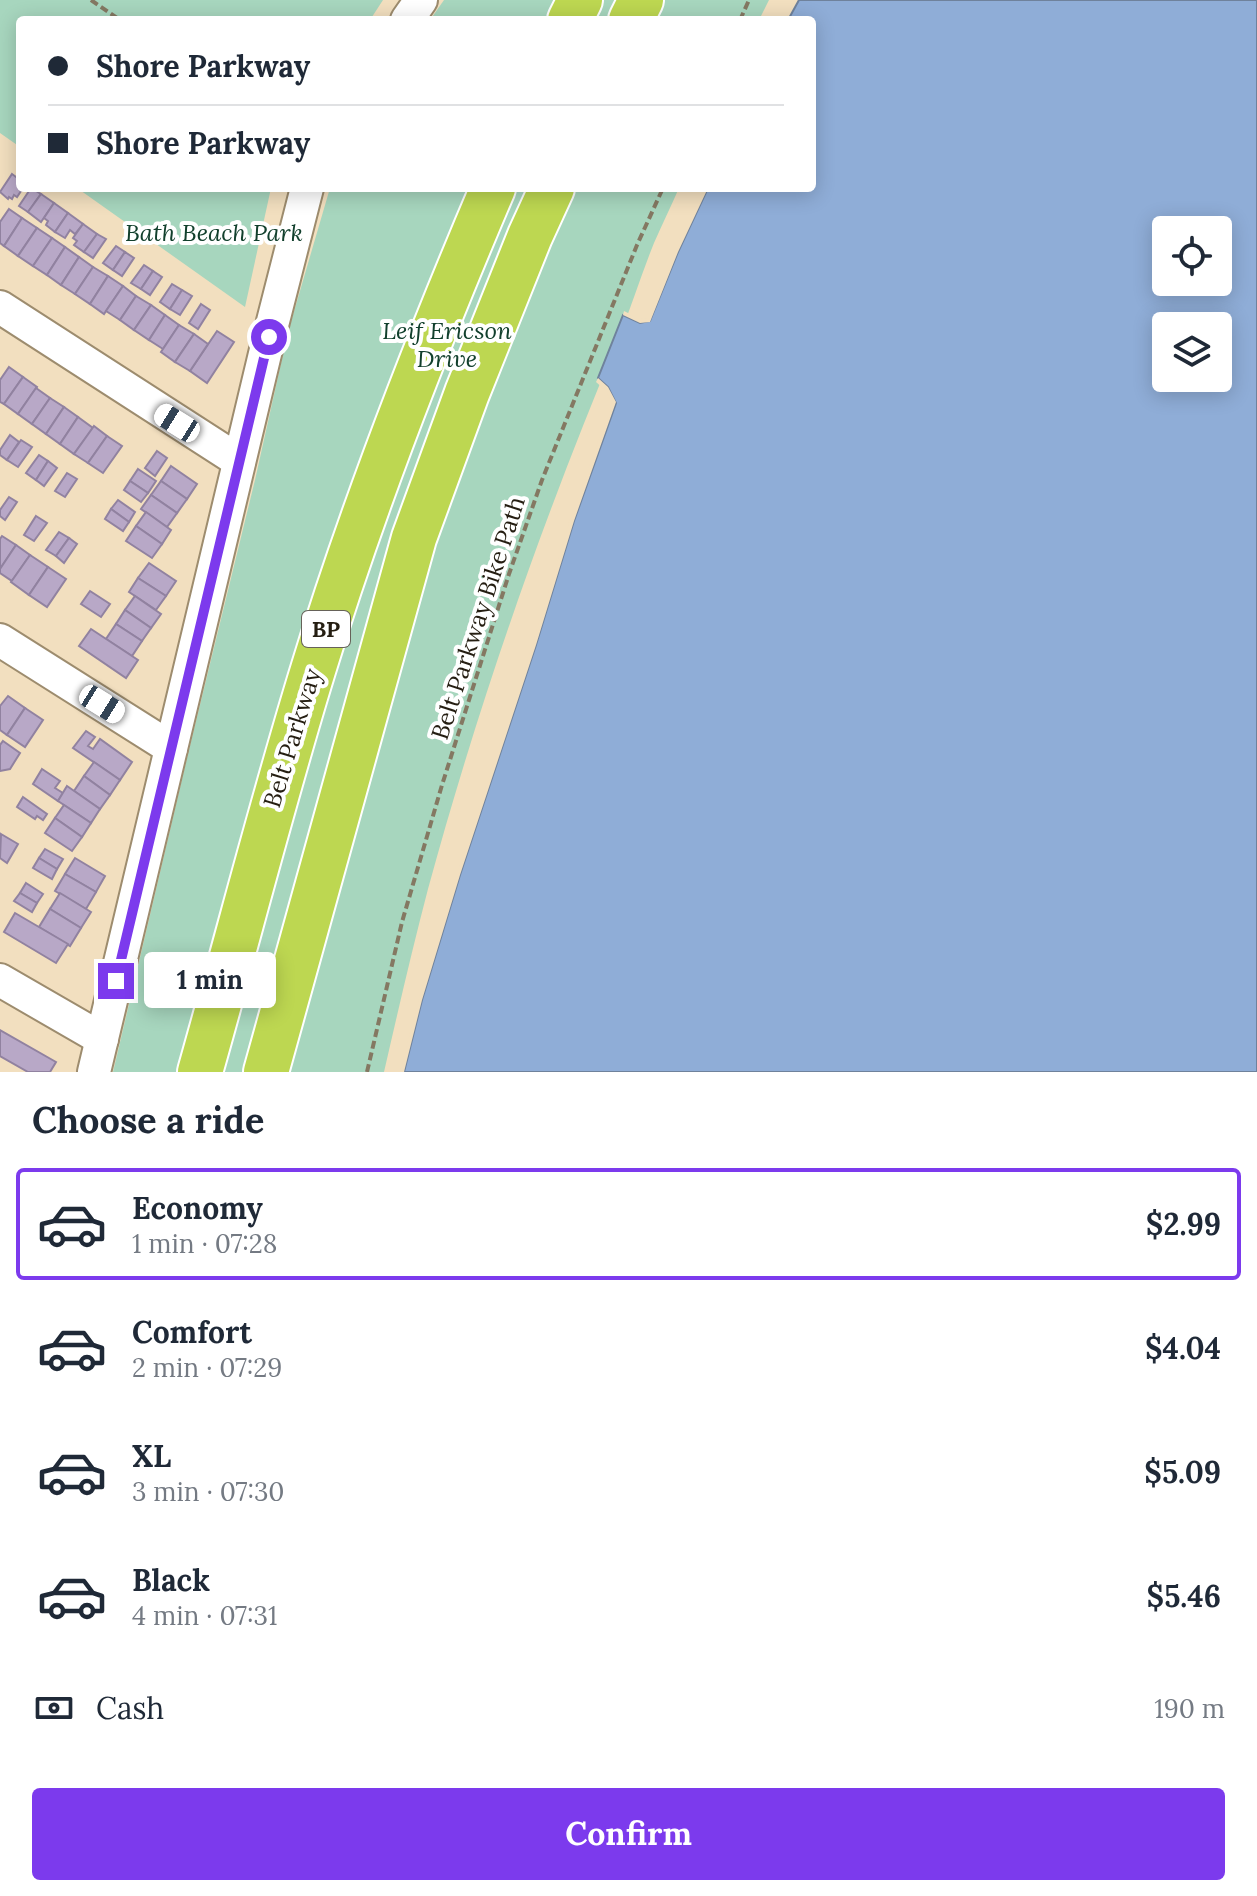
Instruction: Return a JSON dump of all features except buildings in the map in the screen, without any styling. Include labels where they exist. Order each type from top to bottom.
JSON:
[{"type":"highway","name":"Belt Parkway","points":[[200,1072],[266,827],[314,667],[416,377],[491,192]]},
{"type":"highway","name":"BP","points":[[266,1072],[414,538],[467,393],[550,192]]},
{"type":"street","points":[[94,1072],[306,192]]},
{"type":"street","points":[[0,307],[239,461]]},
{"type":"street","points":[[0,640],[171,748]]},
{"type":"street","points":[[0,980],[102,1039]]},
{"type":"path","points":[[91,0],[114,16]]},
{"type":"path","name":"Belt Parkway Bike Path","points":[[367,1072],[402,922],[509,574],[542,480],[661,192]]},
{"type":"green space","points":[[0,0],[383,0],[373,16],[16,16],[16,144],[0,133]]},
{"type":"green space","points":[[444,0],[769,0],[761,16],[433,16]]},
{"type":"green space","name":"Bath Beach Park","points":[[83,192],[270,192],[245,307]]},
{"type":"green space","name":"Leif Ericson Drive","points":[[329,192],[677,192],[654,243],[564,475],[491,680],[428,889],[384,1072],[113,1072],[255,480],[288,332]]},
{"type":"water","points":[[799,0],[1257,0],[1257,1072],[404,1072],[460,875],[574,521],[616,403],[608,387],[598,378],[623,315],[640,323],[650,321],[706,192],[816,192],[816,16],[790,16]]},
{"type":"pier","points":[[701,192],[706,192],[650,322],[640,323],[623,315],[624,311],[640,319],[647,318]]},
{"type":"pier","points":[[598,378],[608,387],[616,402],[574,521],[460,875],[404,1072],[400,1072],[457,874],[570,519],[612,403],[596,382]]},
{"type":"route","points":[[116,981],[269,337]]}]
